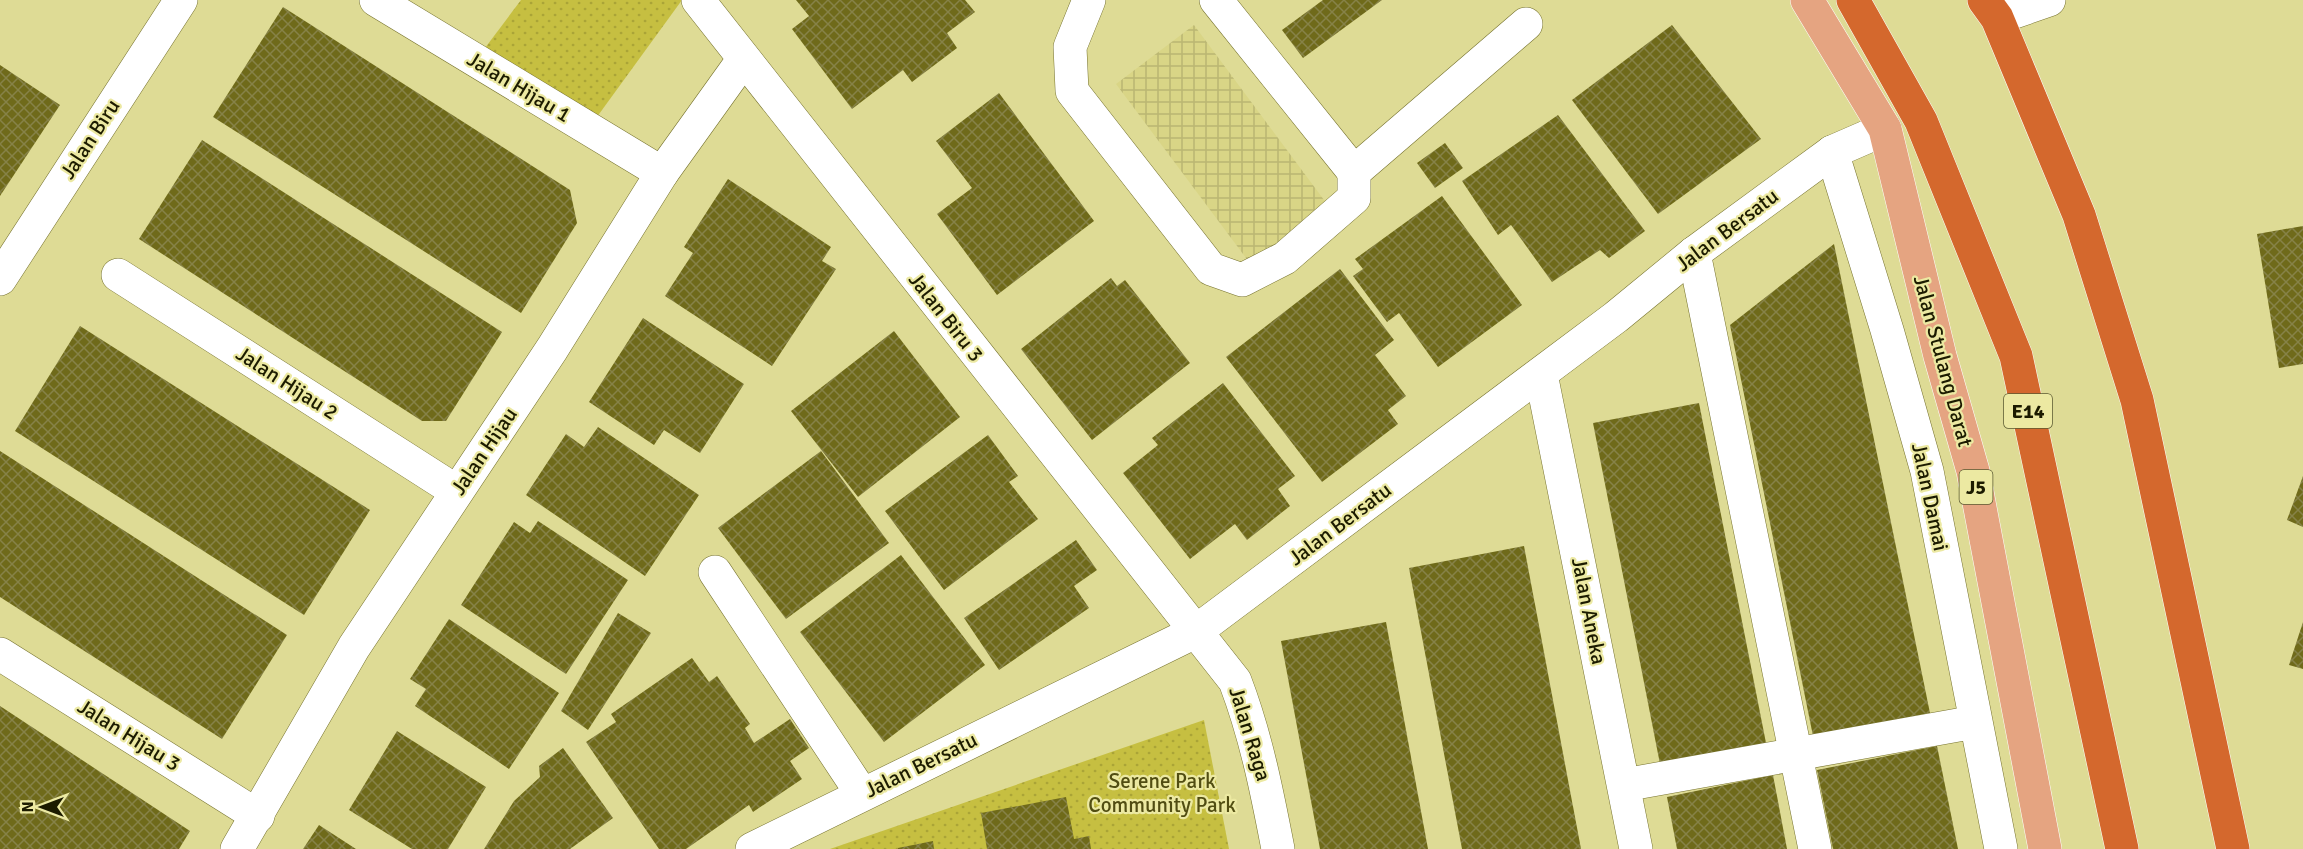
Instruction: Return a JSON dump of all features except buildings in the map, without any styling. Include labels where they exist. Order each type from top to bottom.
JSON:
[{"type":"highway","name":"E14","points":[[1853,0],[1921,121],[2016,356],[2122,849]]},
{"type":"highway","points":[[1990,9],[2079,215],[2137,400],[2233,849]]},
{"type":"main road","name":"Jalan Stulang Darat","points":[[1807,0],[1885,129],[1940,356],[1973,471],[2045,849]]},
{"type":"street","name":"Jalan Biru","points":[[0,279],[181,0]]},
{"type":"street","name":"Jalan Hijau 1","points":[[376,0],[662,173]]},
{"type":"street","name":"Jalan Biru 3","points":[[698,0],[1195,632]]},
{"type":"street","points":[[1089,0],[1070,47],[1072,91],[1211,269],[1242,280],[1285,258],[1354,198],[1354,172],[1216,0]]},
{"type":"street","points":[[1990,9],[2049,0]]},
{"type":"street","points":[[1354,172],[1526,24]]},
{"type":"street","name":"Jalan Hijau","points":[[237,849],[354,647],[552,349],[662,173],[743,60]]},
{"type":"street","name":"Jalan Bersatu","points":[[752,849],[1195,632],[1617,317],[1694,253],[1832,152],[1885,129]]},
{"type":"street","name":"Jalan Damai","points":[[1832,152],[1887,330],[1927,471],[2001,849]]},
{"type":"street","points":[[1694,253],[1815,849]]},
{"type":"street","name":"Jalan Hijau 2","points":[[118,274],[456,491]]},
{"type":"street","name":"Jalan Aneka","points":[[1541,374],[1636,849]]},
{"type":"street","points":[[715,572],[862,794]]},
{"type":"street","name":"Jalan Raga","points":[[1195,632],[1235,681],[1245,707],[1263,769],[1278,849]]},
{"type":"street","name":"Jalan Hijau 3","points":[[0,654],[258,816]]},
{"type":"street","points":[[1624,785],[1975,722]]},
{"type":"shaded area","points":[[1194,25],[1330,208],[1252,266],[1116,84]]},
{"type":"green space","points":[[521,0],[682,0],[594,121],[485,48]]},
{"type":"green space","name":"Serene Park Community Park","points":[[1204,720],[1229,849],[830,849]]}]
